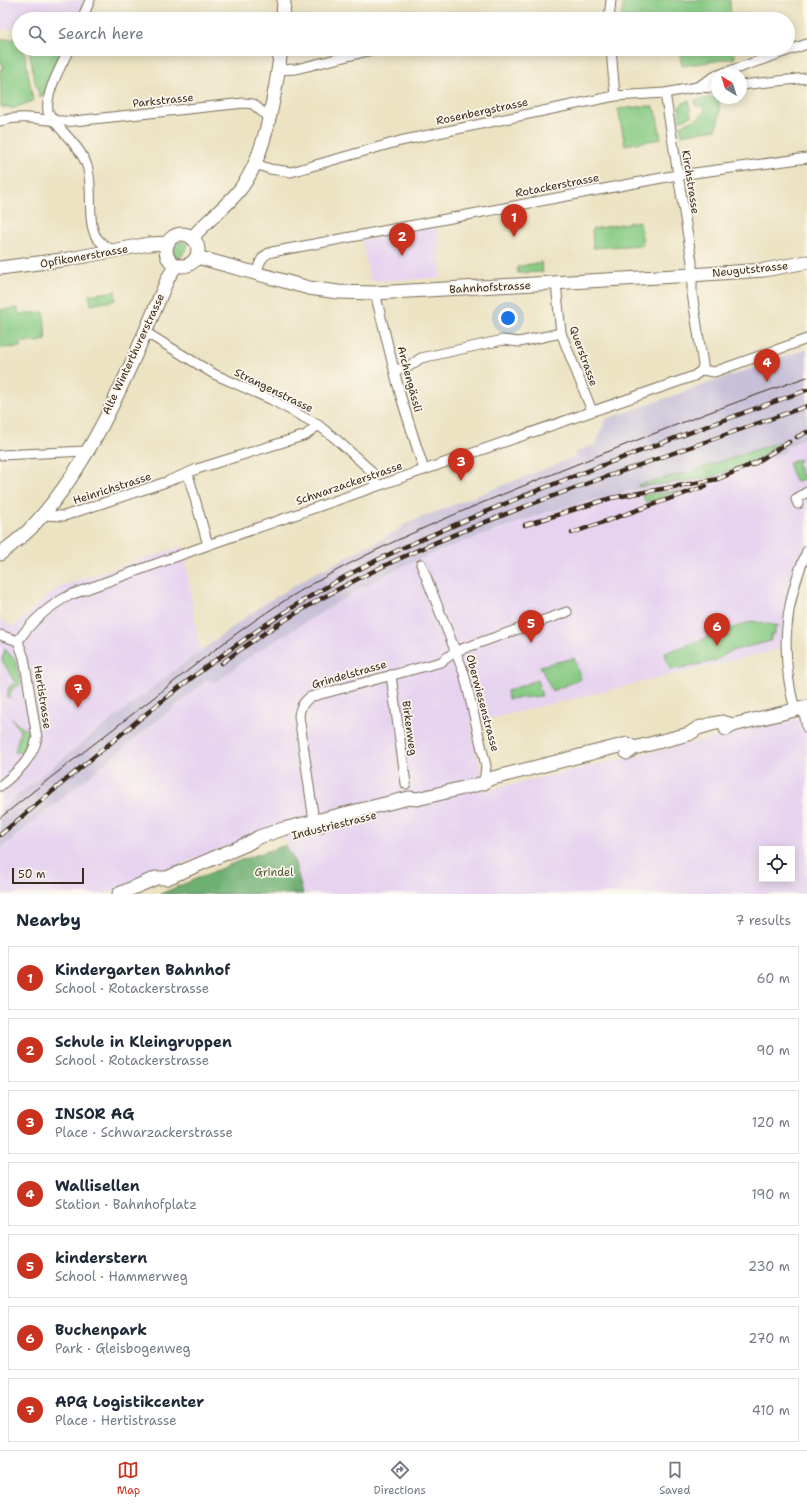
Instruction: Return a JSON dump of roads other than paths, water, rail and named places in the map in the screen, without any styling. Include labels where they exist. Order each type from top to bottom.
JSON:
[{"type":"street","points":[[85,12],[90,0]]},
{"type":"street","points":[[283,12],[284,0]]},
{"type":"street","points":[[610,12],[611,0]]},
{"type":"street","points":[[795,48],[807,44]]},
{"type":"street","points":[[66,56],[47,105],[48,112],[79,151],[87,165],[92,186],[92,223],[96,237],[114,251]]},
{"type":"street","points":[[192,238],[240,190],[255,164],[269,118],[280,56]]},
{"type":"street","points":[[278,70],[296,69],[348,56]]},
{"type":"street","points":[[612,56],[615,96]]},
{"type":"street","points":[[738,68],[773,56]]},
{"type":"street","points":[[747,84],[807,78]]},
{"type":"street","points":[[697,87],[711,79]]},
{"type":"street","name":"Rosenbergstrasse","points":[[255,164],[270,169],[292,172],[400,141],[615,96],[664,93],[697,87],[711,88]]},
{"type":"street","name":"Kirchstrasse","points":[[664,93],[692,262],[692,275]]},
{"type":"street","name":"Parkstrasse","points":[[0,121],[28,116],[54,121],[74,122],[244,103],[254,104],[269,118]]},
{"type":"street","name":"Rotackerstrasse","points":[[256,275],[262,258],[266,254],[272,252],[678,175],[807,158]]},
{"type":"street","points":[[179,235],[192,238],[198,247],[194,261],[185,266],[176,265],[171,262],[167,253],[168,243],[179,235]]},
{"type":"street","name":"Opfikonerstrasse","points":[[0,268],[114,251],[150,244],[168,243]]},
{"type":"street","name":"Bahnhofstrasse","points":[[196,257],[256,275],[309,288],[338,292],[377,293],[692,275]]},
{"type":"street","name":"Neugutstrasse","points":[[692,275],[764,270],[807,262]]},
{"type":"street","name":"Alte Winterthurerstrasse","points":[[0,554],[29,529],[42,515],[67,482],[86,451],[123,382],[168,278],[176,265]]},
{"type":"street","points":[[692,275],[692,293],[703,365],[702,370],[714,372],[807,339]]},
{"type":"street","name":"Querstrasse","points":[[556,283],[561,333],[592,411]]},
{"type":"street","name":"Archengässli","points":[[377,293],[377,301],[400,394],[424,470]]},
{"type":"street","name":"Strangenstrasse","points":[[145,332],[214,374],[272,400],[318,425],[336,438],[368,468],[373,474],[377,486]]},
{"type":"street","points":[[394,370],[408,367],[420,358],[503,340],[519,342],[561,333]]},
{"type":"street","name":"Schwarzackerstrasse","points":[[18,641],[28,626],[64,598],[208,544],[694,376],[702,370]]},
{"type":"street","name":"Heinrichstrasse","points":[[42,515],[64,516],[306,435],[318,425]]},
{"type":"street","points":[[1,455],[86,451]]},
{"type":"street","points":[[188,474],[208,544]]},
{"type":"street","points":[[797,502],[807,492]]},
{"type":"street","points":[[807,551],[799,570],[787,614],[785,634],[787,676],[801,708],[807,728]]},
{"type":"street","name":"Oberwiesenstrasse","points":[[421,564],[464,673],[486,766],[484,783]]},
{"type":"street","name":"Grindelstrasse","points":[[317,825],[299,716],[300,708],[310,697],[441,662],[456,651],[567,612]]},
{"type":"street","points":[[0,635],[18,641]]},
{"type":"street","name":"Hertistrasse","points":[[0,786],[18,771],[27,761],[34,748],[37,738],[24,658],[18,641]]},
{"type":"street","name":"Birkenweg","points":[[391,675],[406,784]]},
{"type":"street","name":"Industriestrasse","points":[[140,894],[159,886],[167,878],[248,844],[259,837],[317,825],[409,798],[418,799],[484,783],[489,778],[626,744],[634,748],[689,734],[698,728],[722,722],[732,725],[801,708]]},
{"type":"street","name":"Industriestrasse","points":[[119,894],[156,878],[167,878]]},
{"type":"tram line","points":[[0,818],[237,633],[297,593],[354,561],[413,533],[503,494],[601,454],[807,377]]},
{"type":"railway","points":[[0,835],[190,679],[270,622],[335,582],[408,545],[509,502],[620,458],[807,390]]},
{"type":"railway","points":[[222,663],[265,632],[310,605],[402,557],[450,536],[547,498],[807,406]]},
{"type":"railway","points":[[797,437],[807,432]]},
{"type":"railway","points":[[752,465],[789,442]]},
{"type":"railway","points":[[525,525],[611,498],[718,479],[757,462]]},
{"type":"railway","points":[[572,533],[706,486]]},
{"type":"place","name":"Kindergarten Bahnhof","points":[[514,237]]},
{"type":"place","name":"Schule in Kleingruppen","points":[[402,256]]},
{"type":"place","name":"Wallisellen","points":[[767,382]]},
{"type":"place","name":"INSOR AG","points":[[461,481]]},
{"type":"place","name":"kinderstern","points":[[531,643]]},
{"type":"place","name":"Buchenpark","points":[[717,646]]},
{"type":"place","name":"APG Logistikcenter","points":[[78,708]]},
{"type":"park label","name":"Grindel","points":[[274,872]]}]
